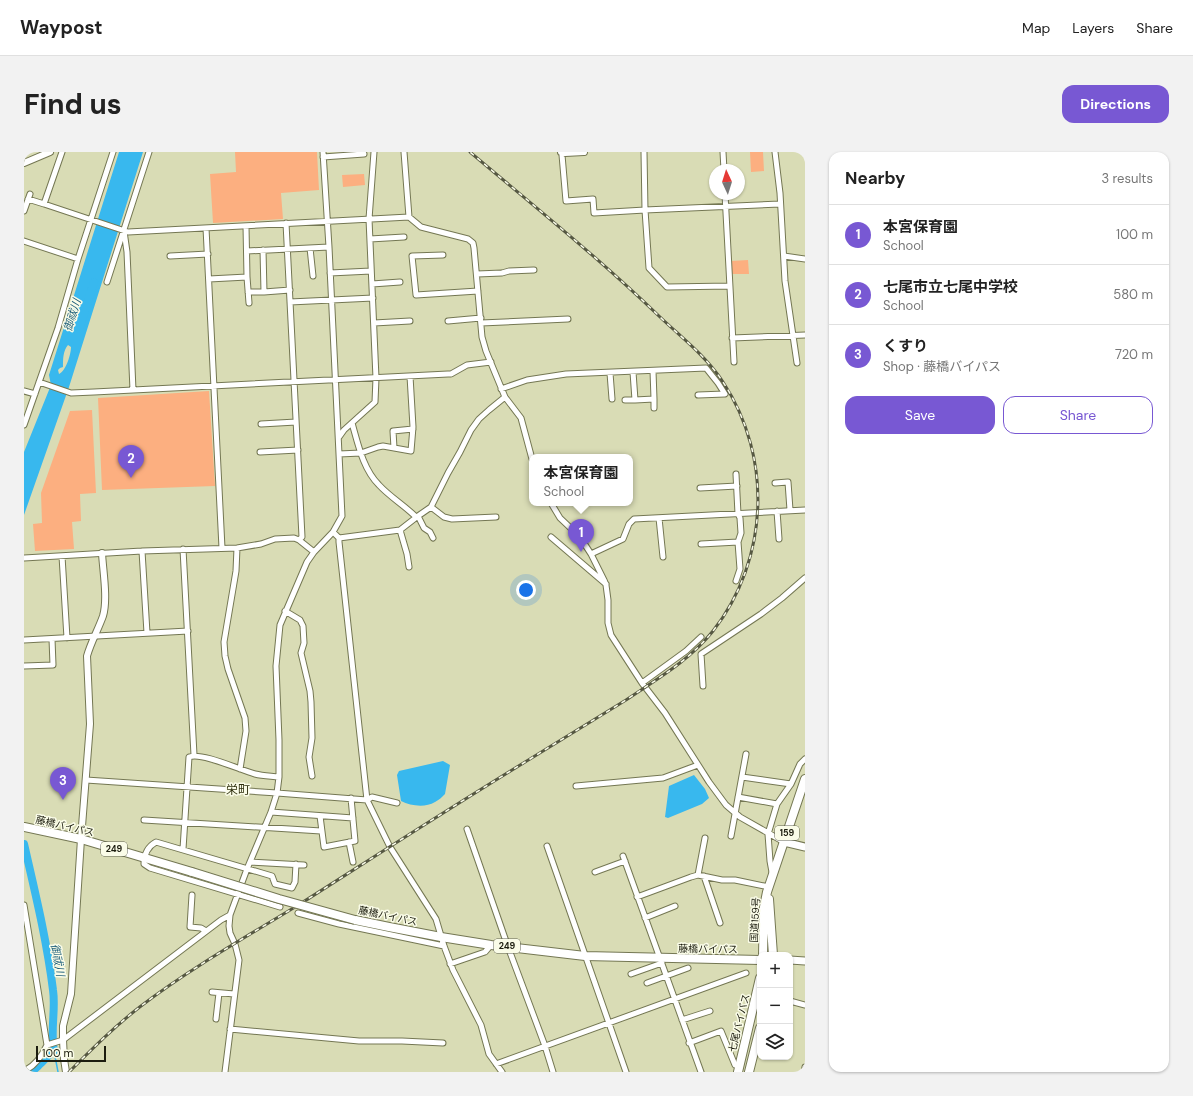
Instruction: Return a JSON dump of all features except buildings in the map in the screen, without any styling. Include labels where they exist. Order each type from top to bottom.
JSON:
[{"type":"highway","name":"国道159号","points":[[763,952],[764,907],[767,892],[784,842],[803,795],[805,779]]},
{"type":"highway","name":"藤橋バイパス","points":[[24,827],[81,839],[279,899],[355,920],[441,937],[491,945],[585,956],[661,961],[757,960]]},
{"type":"highway","name":"国道159号","points":[[769,887],[773,952]]},
{"type":"highway","name":"七尾バイパス","points":[[738,1069],[758,988]]},
{"type":"highway","points":[[749,1072],[757,1040]]},
{"type":"main road","points":[[784,842],[805,847]]},
{"type":"main road","points":[[793,960],[805,961]]},
{"type":"street","points":[[24,163],[50,152]]},
{"type":"street","points":[[44,204],[62,152]]},
{"type":"street","points":[[24,425],[58,328],[78,259],[113,152]]},
{"type":"street","points":[[107,282],[149,152]]},
{"type":"street","points":[[338,438],[344,430],[375,402],[376,378],[369,219],[374,152]]},
{"type":"street","points":[[404,152],[409,217]]},
{"type":"street","points":[[584,152],[563,153],[562,155],[566,201],[593,199],[594,213],[780,204]]},
{"type":"street","points":[[644,152],[645,210],[649,268],[667,287],[730,286]]},
{"type":"street","points":[[723,152],[724,164]]},
{"type":"street","points":[[775,152],[780,193],[785,281],[797,363]]},
{"type":"street","points":[[224,1072],[239,960],[228,926],[230,915],[247,869],[272,812],[279,777],[276,666],[280,625],[307,562],[314,552],[333,532],[342,516],[332,300],[323,154],[364,154]]},
{"type":"street","points":[[24,211],[29,196],[44,204],[124,231],[409,217],[422,227],[468,239],[474,248],[482,336],[486,351],[505,397],[521,418],[531,454]]},
{"type":"street","points":[[725,200],[734,362]]},
{"type":"street","points":[[286,223],[302,537],[299,540]]},
{"type":"street","points":[[246,226],[249,303]]},
{"type":"street","points":[[206,228],[222,548]]},
{"type":"street","points":[[124,231],[127,252],[133,390]]},
{"type":"street","points":[[370,239],[404,238]]},
{"type":"street","points":[[24,241],[78,259]]},
{"type":"street","points":[[246,251],[329,247]]},
{"type":"street","points":[[310,248],[313,276]]},
{"type":"street","points":[[263,250],[264,292]]},
{"type":"street","points":[[170,256],[208,254]]},
{"type":"street","points":[[443,255],[412,256],[416,295],[478,291]]},
{"type":"street","points":[[784,256],[805,259]]},
{"type":"street","points":[[477,274],[534,270]]},
{"type":"street","points":[[330,273],[371,271]]},
{"type":"street","points":[[209,279],[247,277]]},
{"type":"street","points":[[372,284],[400,282]]},
{"type":"street","points":[[248,292],[290,290]]},
{"type":"street","points":[[290,302],[373,298]]},
{"type":"street","points":[[448,321],[568,319]]},
{"type":"street","points":[[374,323],[410,321]]},
{"type":"street","points":[[732,338],[805,335]]},
{"type":"street","points":[[39,382],[71,393],[451,374],[467,365],[491,362]]},
{"type":"street","points":[[501,389],[527,380],[566,374],[706,368],[725,394],[698,395]]},
{"type":"street","points":[[653,370],[654,408]]},
{"type":"street","points":[[633,372],[635,400]]},
{"type":"street","points":[[610,373],[612,399]]},
{"type":"street","points":[[339,454],[361,452],[378,446],[411,451],[413,429],[410,376]]},
{"type":"street","points":[[24,391],[35,394]]},
{"type":"street","points":[[339,538],[400,530],[431,507],[471,430],[484,414],[505,397]]},
{"type":"street","points":[[625,400],[654,399]]},
{"type":"street","points":[[261,424],[296,422]]},
{"type":"street","points":[[352,423],[370,474],[378,485],[417,516],[424,528],[430,532],[433,538]]},
{"type":"street","points":[[394,448],[393,431],[413,429]]},
{"type":"street","points":[[260,452],[298,450]]},
{"type":"street","points":[[736,474],[738,514],[740,518],[740,533],[738,542],[740,569],[736,581]]},
{"type":"street","points":[[775,483],[788,482],[790,510]]},
{"type":"street","points":[[700,488],[737,486]]},
{"type":"street","points":[[553,506],[560,518],[580,537],[591,554],[606,585],[608,600],[608,624],[611,635],[642,682],[665,713],[718,795],[726,805],[740,817],[784,842]]},
{"type":"street","points":[[431,507],[444,517],[452,519],[496,517]]},
{"type":"street","points":[[591,554],[623,539],[629,524],[634,519],[805,510]]},
{"type":"street","points":[[777,511],[779,539]]},
{"type":"street","points":[[659,518],[663,557]]},
{"type":"street","points":[[400,530],[409,567]]},
{"type":"street","points":[[333,532],[339,538],[367,800],[390,847],[436,919],[450,964],[481,1025],[489,1054],[502,1072]]},
{"type":"street","points":[[551,537],[606,585]]},
{"type":"street","points":[[24,558],[183,549],[237,548],[261,544],[275,539],[294,538],[299,540],[314,552]]},
{"type":"street","points":[[701,544],[738,542]]},
{"type":"street","points":[[237,548],[236,571],[224,642],[228,669],[245,718],[246,731],[240,769]]},
{"type":"street","points":[[183,549],[194,755]]},
{"type":"street","points":[[142,551],[147,633]]},
{"type":"street","points":[[66,1072],[60,1041],[72,994],[81,839],[90,724],[87,656],[89,647],[95,636],[103,614],[105,604],[102,553]]},
{"type":"street","points":[[62,556],[67,638]]},
{"type":"street","points":[[703,686],[701,654],[761,614],[805,578]]},
{"type":"street","points":[[286,611],[300,620],[303,626],[304,643],[301,653],[310,690],[312,738],[309,757],[312,776]]},
{"type":"street","points":[[24,640],[188,630]]},
{"type":"street","points":[[642,682],[686,651],[701,637]]},
{"type":"street","points":[[24,666],[53,665],[52,639]]},
{"type":"street","points":[[731,836],[746,754]]},
{"type":"street","points":[[183,849],[186,823],[189,757],[194,755],[255,774],[279,777]]},
{"type":"street","points":[[773,875],[768,834],[777,804],[791,784],[800,764],[805,758]]},
{"type":"street","points":[[576,786],[663,778],[698,765]]},
{"type":"street","points":[[742,777],[791,784]]},
{"type":"street","points":[[86,780],[277,792],[367,800],[372,797],[397,802]]},
{"type":"street","points":[[738,797],[777,804]]},
{"type":"street","points":[[320,816],[324,847],[354,841],[351,798]]},
{"type":"street","points":[[272,812],[353,818]]},
{"type":"street","points":[[144,820],[321,831]]},
{"type":"street","points":[[467,829],[553,1072]]},
{"type":"street","points":[[698,875],[705,838]]},
{"type":"street","points":[[280,908],[150,868],[144,864],[144,858],[149,846],[156,842],[272,876],[275,884],[292,888],[295,882],[296,864]]},
{"type":"street","points":[[349,842],[353,862]]},
{"type":"street","points":[[547,846],[626,1072]]},
{"type":"street","points":[[595,872],[624,858],[667,976],[689,1043],[701,1072]]},
{"type":"street","points":[[250,862],[304,865]]},
{"type":"street","points":[[637,897],[698,875],[722,880],[735,880],[769,887]]},
{"type":"street","points":[[704,876],[720,923]]},
{"type":"street","points":[[192,895],[190,927],[201,928],[206,931]]},
{"type":"street","points":[[24,904],[48,1045]]},
{"type":"street","points":[[645,918],[675,906]]},
{"type":"street","points":[[298,913],[339,924],[444,946]]},
{"type":"street","points":[[24,1071],[31,1068],[48,1045],[60,1041],[206,931],[230,915]]},
{"type":"street","points":[[450,964],[485,952],[491,945]]},
{"type":"street","points":[[631,974],[661,961]]},
{"type":"street","points":[[647,983],[688,968]]},
{"type":"street","points":[[496,1064],[746,973]]},
{"type":"street","points":[[212,992],[234,994]]},
{"type":"street","points":[[216,1019],[219,993]]},
{"type":"street","points":[[793,1002],[805,1005]]},
{"type":"street","points":[[682,1020],[710,1011]]},
{"type":"street","points":[[230,1029],[359,1042],[402,1041],[444,1044]]},
{"type":"street","points":[[689,1043],[721,1031],[738,1069]]},
{"type":"street","points":[[804,1072],[805,1067]]},
{"type":"shaded area","points":[[235,152],[317,152],[319,190],[281,193],[283,219],[213,223],[210,174],[236,172]]},
{"type":"shaded area","points":[[750,152],[763,152],[764,171],[751,172]]},
{"type":"shaded area","points":[[364,174],[365,185],[343,187],[342,175]]},
{"type":"shaded area","points":[[748,260],[749,274],[731,274],[731,261]]},
{"type":"shaded area","points":[[209,391],[215,486],[102,490],[98,398]]},
{"type":"shaded area","points":[[92,410],[96,493],[80,494],[81,521],[72,522],[74,549],[35,551],[33,524],[42,523],[41,493],[70,411]]},
{"type":"water","points":[[119,152],[143,152],[69,387],[24,515],[24,452],[51,385],[49,375]],"holes":[[[90,290],[91,301],[88,312],[84,317]],[[68,345],[71,347],[69,358],[64,370],[59,374],[58,370],[63,367],[64,352]]]},
{"type":"water","points":[[443,761],[450,765],[445,794],[443,796],[431,804],[422,806],[401,801],[397,775],[399,771]]},
{"type":"water","points":[[694,775],[705,789],[709,798],[702,804],[668,818],[665,817],[669,786]]},
{"type":"waterway","name":"御祓川","points":[[80,326],[94,282]]},
{"type":"waterway","name":"御祓川","points":[[24,844],[44,935],[54,998],[54,1051],[32,1072]]},
{"type":"waterway","points":[[54,1051],[58,1072]]},
{"type":"railway","points":[[69,1072],[122,1022],[141,1006],[179,979],[626,700],[672,669],[704,642],[732,603],[745,572],[754,541],[758,508],[757,475],[750,443],[739,412],[723,382],[709,364],[685,340],[614,274],[470,152]]},
{"type":"place","name":"七尾市立七尾中学校","points":[[131,478]]},
{"type":"place","name":"本宮保育園","points":[[581,552]]},
{"type":"place","name":"くすり","points":[[63,800]]},
{"type":"district","name":"栄町","points":[[238,790]]}]
